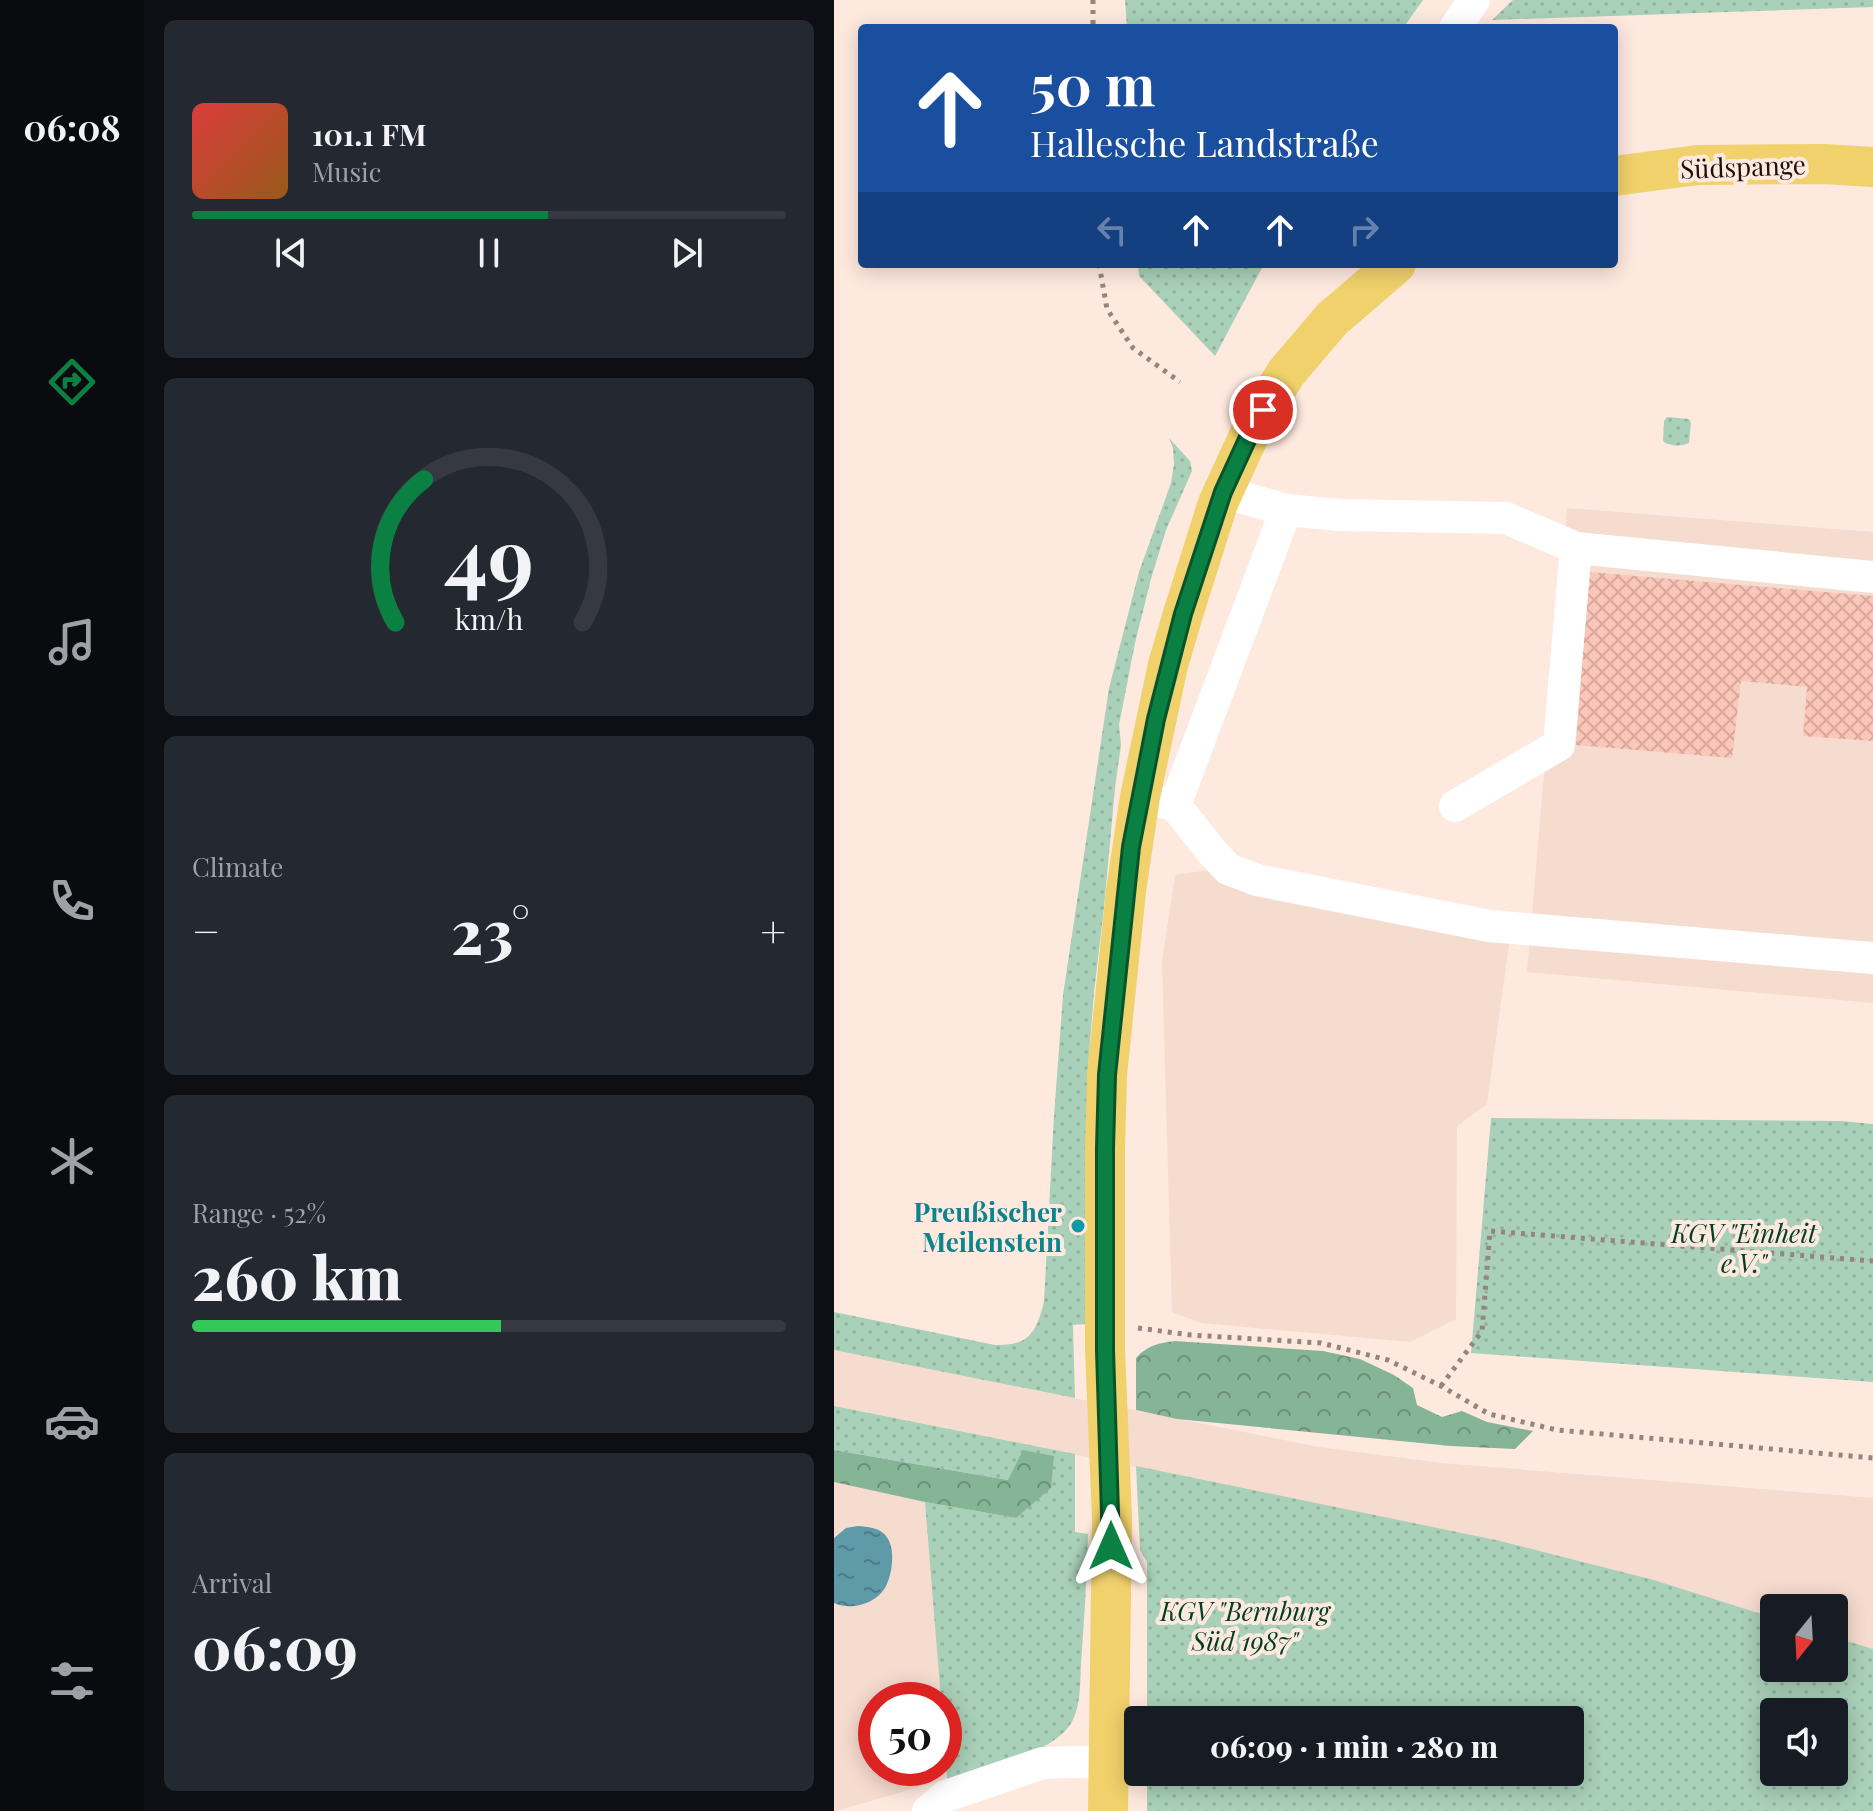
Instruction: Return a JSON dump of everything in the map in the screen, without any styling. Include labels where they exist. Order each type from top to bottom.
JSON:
[{"type":"main road","name":"Südspange","points":[[1618,175],[1698,165],[1824,164],[1873,167]]},
{"type":"main road","points":[[1108,1811],[1112,1519],[1105,1336],[1105,1148],[1107,1075],[1131,847],[1157,801],[1156,719],[1179,627],[1223,492],[1252,429],[1286,373],[1332,319],[1391,268]]},
{"type":"street","points":[[1458,24],[1474,0]]},
{"type":"street","points":[[1223,492],[1286,510],[1339,515],[1506,518],[1576,548],[1873,577]]},
{"type":"street","points":[[1286,510],[1157,801],[1228,869],[1257,880],[1489,926],[1873,958]]},
{"type":"street","points":[[1455,806],[1559,745],[1576,548]]},
{"type":"street","points":[[928,1811],[946,1796],[1043,1763],[1108,1761]]},
{"type":"path","points":[[1093,0],[1093,24]]},
{"type":"path","points":[[1100,268],[1107,309],[1133,348],[1180,382]]},
{"type":"path","points":[[1441,1386],[1482,1331],[1490,1231],[1873,1261]]},
{"type":"path","points":[[1105,1336],[1191,1335],[1321,1343],[1388,1360],[1489,1414],[1557,1430],[1873,1458]]},
{"type":"shaded area","points":[[1567,508],[1873,532],[1873,1003],[1527,972]]},
{"type":"shaded area","points":[[1216,869],[1510,937],[1487,1104],[1457,1126],[1456,1319],[1410,1342],[1201,1323],[1172,1312],[1162,962],[1175,875]]},
{"type":"shaded area","points":[[834,1350],[1319,1447],[1442,1463],[1873,1498],[1873,1649],[1848,1641],[1848,1594],[1760,1594],[1760,1614],[1654,1580],[1496,1540],[834,1406]]},
{"type":"shaded area","points":[[834,1452],[924,1469],[940,1682],[858,1682],[858,1786],[923,1786],[834,1811]]},
{"type":"green space","points":[[1125,0],[1423,0],[1406,24],[1127,24]]},
{"type":"green space","points":[[1513,0],[1873,0],[1873,7],[1492,20]]},
{"type":"green space","points":[[1138,268],[1262,268],[1215,356],[1139,276]]},
{"type":"green space","points":[[1667,417],[1689,419],[1689,443],[1675,445],[1663,441]]},
{"type":"green space","points":[[1169,438],[1190,461],[1192,471],[1166,530],[1151,579],[1119,725],[1121,745],[1087,1080],[1087,1324],[1073,1325],[1075,1398],[834,1350],[834,1312],[995,1345],[1024,1340],[1038,1321],[1044,1301],[1063,995],[1109,688],[1139,572],[1171,483],[1174,464]]},
{"type":"green space","name":"KGV \"Einheit e.V.\"","points":[[1491,1118],[1842,1121],[1873,1124],[1873,1382],[1471,1353]]},
{"type":"green space","points":[[1175,1341],[1323,1351],[1360,1359],[1413,1388],[1417,1405],[1442,1417],[1462,1411],[1487,1422],[1533,1431],[1515,1449],[1451,1446],[1177,1419],[1136,1410],[1136,1358],[1154,1345]]},
{"type":"green space","points":[[834,1406],[1075,1454],[1075,1532],[1088,1534],[1086,1583],[1079,1696],[1070,1725],[1060,1736],[1031,1753],[962,1775],[962,1682],[940,1682],[925,1502],[1016,1518],[1008,1480],[834,1450]]},
{"type":"green space","points":[[834,1450],[1008,1480],[1023,1450],[1054,1456],[1051,1488],[1016,1518],[834,1482]]},
{"type":"green space","name":"KGV \"Bernburg Süd 1987\"","points":[[1136,1466],[1496,1540],[1654,1580],[1760,1614],[1760,1682],[1848,1682],[1848,1641],[1873,1649],[1873,1811],[1147,1811],[1147,1786],[1584,1786],[1584,1706],[1147,1706],[1147,1562],[1140,1550]]},
{"type":"water","points":[[858,1526],[877,1530],[887,1538],[892,1552],[890,1575],[881,1594],[869,1602],[855,1606],[841,1605],[834,1603],[834,1538],[846,1528]]},
{"type":"building","points":[[1589,572],[1873,596],[1873,741],[1803,736],[1807,687],[1741,681],[1732,758],[1576,745]]},
{"type":"place","name":"Preußischer Meilenstein","points":[[1078,1226]]},
{"type":"route","points":[[1111,1546],[1105,1350],[1107,1075],[1131,847],[1168,665],[1183,614],[1218,503],[1263,410]]}]
